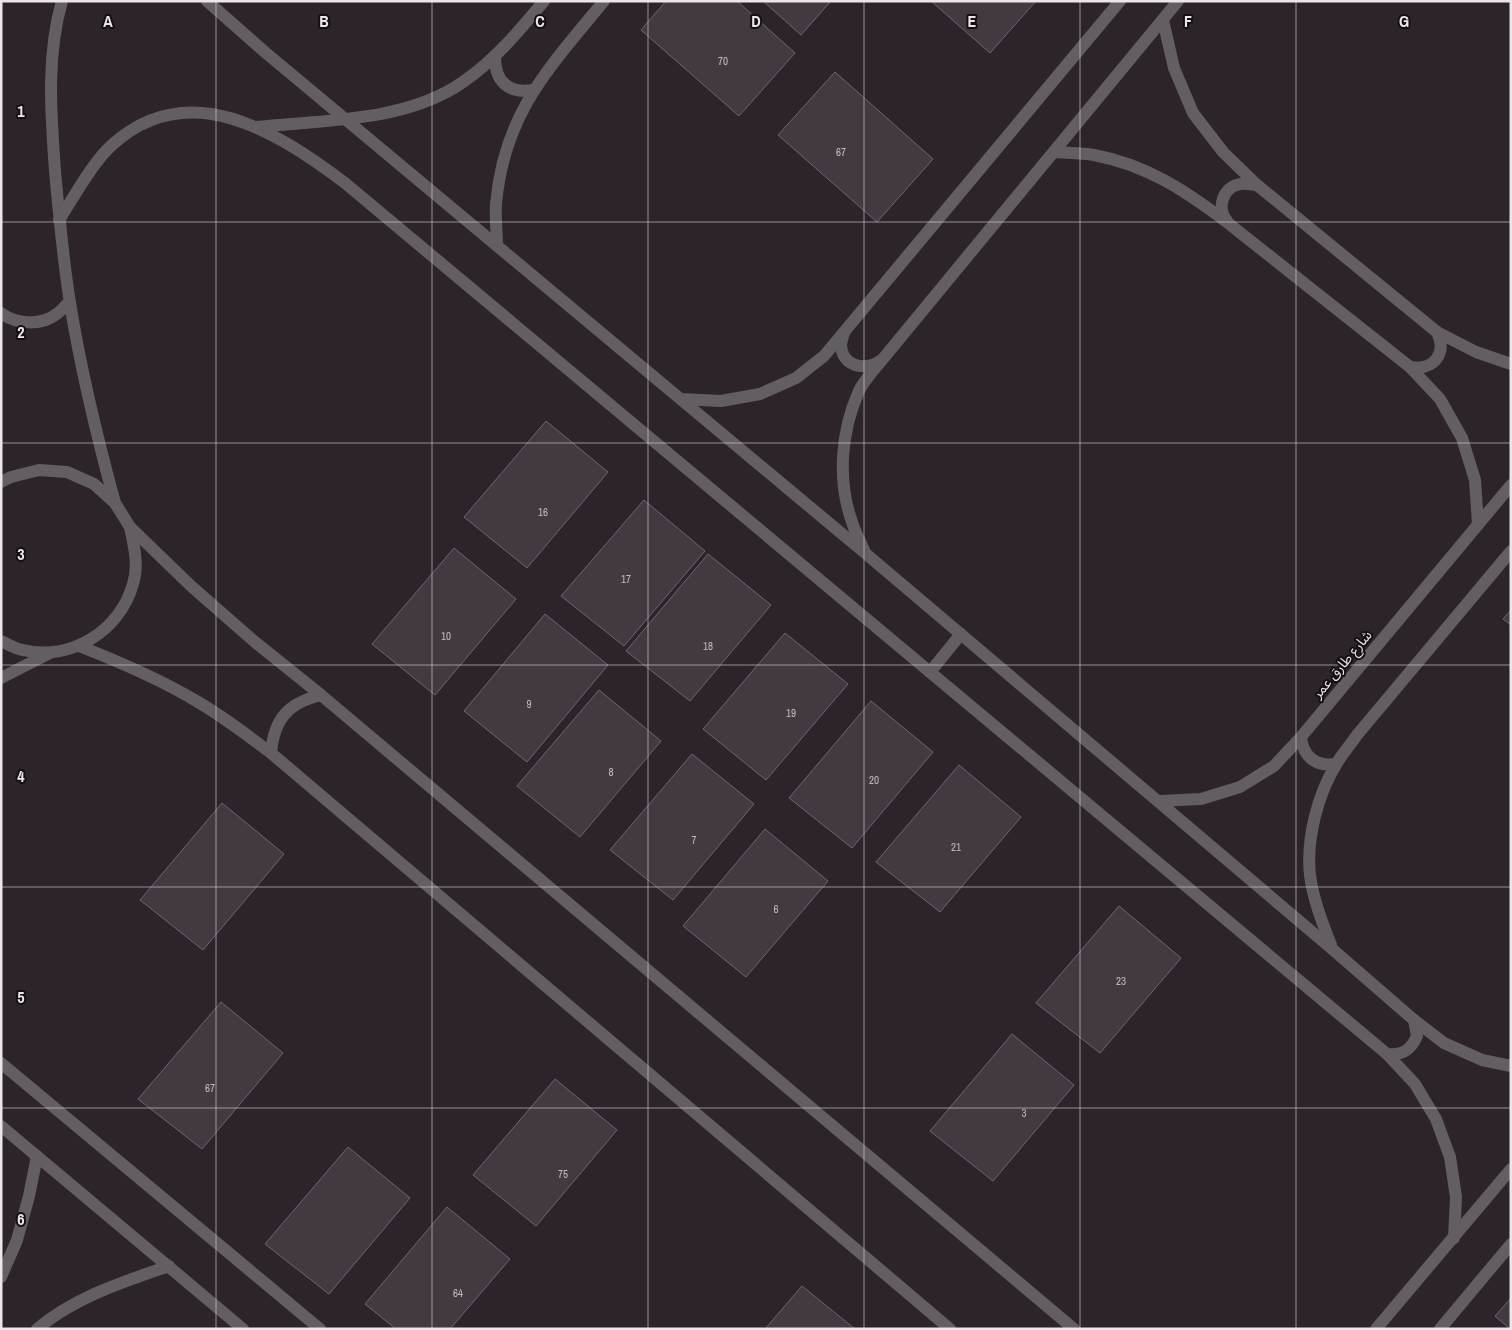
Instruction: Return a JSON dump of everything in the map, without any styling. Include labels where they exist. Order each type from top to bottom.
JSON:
[{"type":"street","points":[[62,1],[57,17],[51,66],[50,114],[59,220],[70,302],[89,403],[115,503]]},
{"type":"street","points":[[206,1],[1159,801],[1414,1020],[1444,1043],[1482,1060],[1511,1066]]},
{"type":"street","points":[[256,127],[386,114],[425,102],[462,83],[495,57],[544,1]]},
{"type":"street","points":[[497,246],[496,205],[502,165],[514,126],[533,90],[551,65],[604,1]]},
{"type":"street","points":[[681,400],[721,401],[760,394],[796,378],[824,356],[1120,1]]},
{"type":"street","points":[[865,553],[851,522],[844,488],[842,454],[848,421],[860,389],[1178,1]]},
{"type":"street","points":[[1162,20],[1174,68],[1193,113],[1223,152],[1257,185],[1437,332],[1476,352],[1511,364]]},
{"type":"street","points":[[495,57],[495,68],[498,77],[505,85],[513,90],[523,92],[533,90]]},
{"type":"street","points":[[59,220],[92,170],[112,146],[136,128],[164,116],[193,112],[223,116],[256,127],[316,161],[1387,1054],[1414,1084],[1436,1119],[1450,1157],[1456,1197],[1454,1238]]},
{"type":"street","points":[[1055,152],[1093,155],[1131,165],[1167,180],[1228,223],[1410,367],[1440,399],[1462,438],[1474,480],[1478,524]]},
{"type":"street","points":[[1228,223],[1222,210],[1223,196],[1234,186],[1241,184],[1257,185]]},
{"type":"street","points":[[1,313],[8,318],[24,323],[42,321],[57,314],[70,302]]},
{"type":"street","points":[[1410,367],[1424,367],[1436,360],[1441,346],[1437,332]]},
{"type":"street","points":[[844,333],[841,344],[844,355],[851,363],[862,367],[873,366],[882,360]]},
{"type":"street","points":[[1,482],[11,477],[39,470],[68,472],[94,484],[115,503],[130,527],[223,615],[321,695],[1074,1329]]},
{"type":"street","name":"شارع طارق عمر","points":[[1159,801],[1201,799],[1240,788],[1274,766],[1301,737],[1511,486]]},
{"type":"street","points":[[1,678],[51,653],[79,646],[103,632],[122,610],[134,583],[136,555],[130,527]]},
{"type":"street","points":[[1331,948],[1318,911],[1310,874],[1311,836],[1320,799],[1336,764],[1358,735],[1511,551]]},
{"type":"street","points":[[930,672],[961,634]]},
{"type":"street","points":[[1,641],[22,650],[51,653]]},
{"type":"street","points":[[79,646],[120,662],[183,694],[236,727],[271,753],[950,1329]]},
{"type":"street","points":[[271,753],[273,737],[279,721],[298,703],[321,695]]},
{"type":"street","points":[[1301,737],[1302,746],[1312,760],[1328,766],[1336,764]]},
{"type":"street","points":[[1387,1054],[1402,1054],[1409,1049],[1417,1036],[1414,1020]]},
{"type":"street","points":[[1,1063],[320,1329]]},
{"type":"street","points":[[1,1126],[243,1329]]},
{"type":"street","points":[[1,1278],[18,1240],[37,1156]]},
{"type":"street","points":[[1376,1329],[1511,1169]]},
{"type":"street","points":[[1440,1329],[1511,1244]]},
{"type":"street","points":[[37,1329],[82,1299],[122,1282],[169,1266]]},
{"type":"building","points":[[666,1],[737,1],[795,53],[739,116],[641,30]]},
{"type":"building","points":[[763,1],[831,1],[801,35]]},
{"type":"building","points":[[931,1],[1036,1],[990,53]]},
{"type":"building","points":[[835,72],[933,159],[877,222],[778,135]]},
{"type":"building","points":[[546,421],[608,472],[527,568],[464,517]]},
{"type":"building","points":[[644,500],[705,551],[624,646],[561,596]]},
{"type":"building","points":[[454,548],[516,599],[435,695],[372,644]]},
{"type":"building","points":[[708,554],[771,605],[690,701],[626,651]]},
{"type":"building","points":[[1511,610],[1511,625],[1503,619]]},
{"type":"building","points":[[545,614],[608,665],[527,762],[464,711]]},
{"type":"building","points":[[785,633],[848,684],[766,780],[703,729]]},
{"type":"building","points":[[599,690],[661,741],[580,837],[517,786]]},
{"type":"building","points":[[871,701],[933,752],[852,848],[789,798]]},
{"type":"building","points":[[692,754],[754,804],[673,900],[610,850]]},
{"type":"building","points":[[959,765],[1021,817],[940,912],[876,862]]},
{"type":"building","points":[[222,803],[284,854],[203,950],[140,900]]},
{"type":"building","points":[[765,829],[828,881],[746,977],[683,926]]},
{"type":"building","points":[[1119,906],[1181,958],[1100,1053],[1036,1003]]},
{"type":"building","points":[[221,1002],[283,1053],[202,1149],[138,1099]]},
{"type":"building","points":[[1012,1034],[1074,1085],[993,1181],[930,1131]]},
{"type":"building","points":[[555,1079],[617,1130],[536,1226],[473,1175]]},
{"type":"building","points":[[348,1147],[410,1198],[329,1294],[265,1244]]},
{"type":"building","points":[[447,1207],[510,1259],[450,1329],[396,1329],[365,1304]]},
{"type":"building","points":[[802,1286],[855,1329],[765,1329]]},
{"type":"building","points":[[1511,1298],[1511,1329],[1510,1329],[1495,1316]]}]
